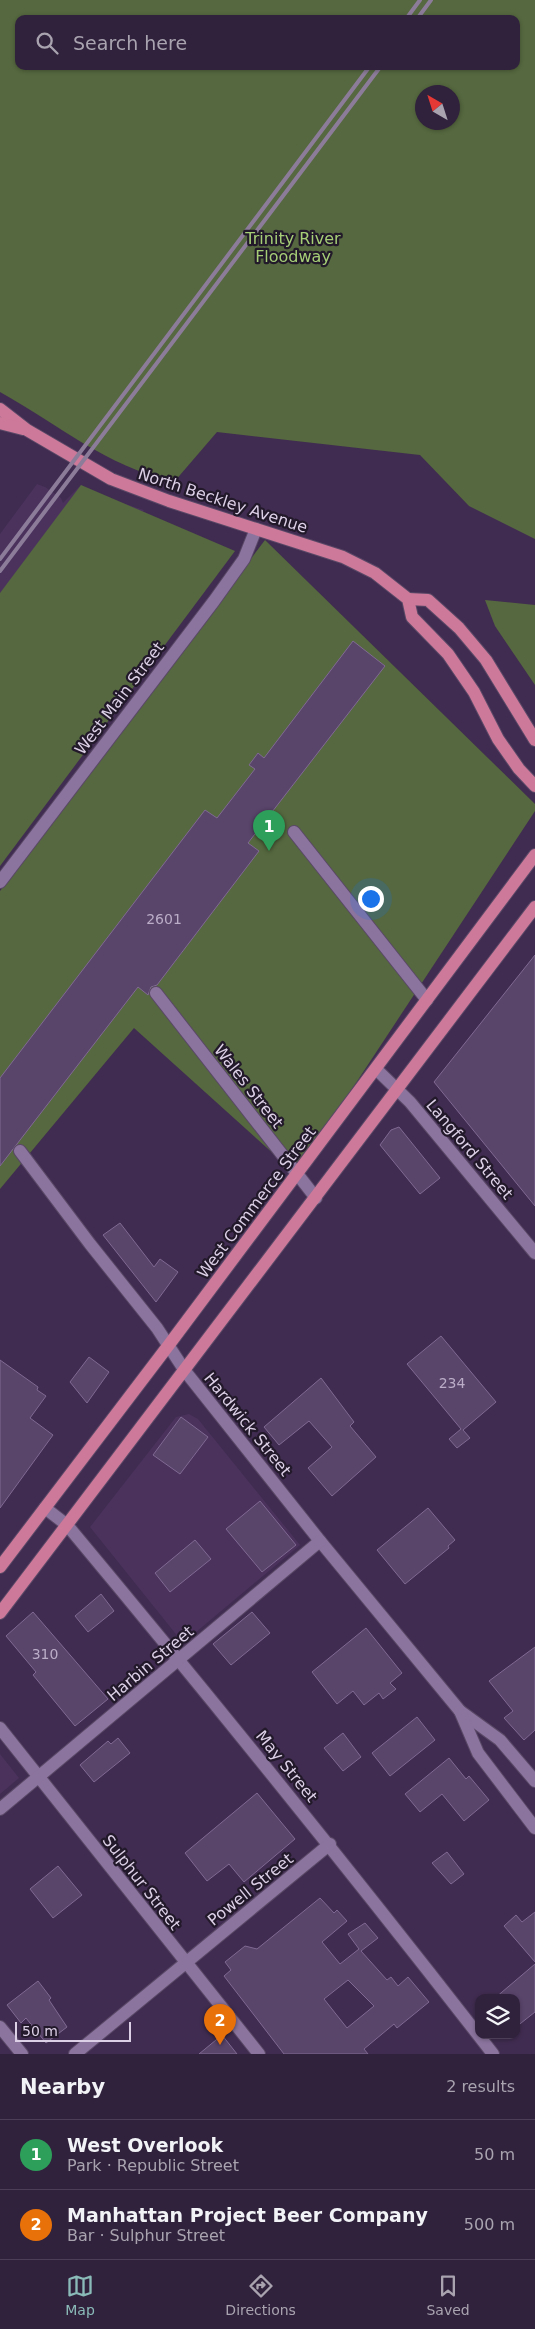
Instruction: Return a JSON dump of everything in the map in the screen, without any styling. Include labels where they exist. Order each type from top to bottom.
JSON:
[{"type":"main road","name":"North Beckley Avenue","points":[[0,408],[27,430],[111,479],[168,502],[343,556],[376,573],[408,599],[428,600],[459,628],[486,660],[535,740]]},
{"type":"main road","name":"North Beckley Avenue","points":[[0,423],[27,430]]},
{"type":"main road","points":[[408,599],[412,617],[448,654],[474,692],[498,739],[519,769],[535,786]]},
{"type":"main road","name":"West Commerce Street","points":[[0,1567],[168,1346],[535,855]]},
{"type":"main road","points":[[0,1613],[399,1089],[535,907]]},
{"type":"street","name":"West Main Street","points":[[0,882],[244,560],[256,530]]},
{"type":"street","points":[[294,832],[427,1000]]},
{"type":"street","name":"Wales Street","points":[[156,993],[316,1198]]},
{"type":"street","name":"Langford Street","points":[[376,1069],[399,1089],[535,1253]]},
{"type":"street","name":"Hardwick Street","points":[[20,1151],[157,1328],[185,1371],[320,1541],[460,1711],[500,1740],[535,1781]]},
{"type":"street","name":"May Street","points":[[45,1508],[67,1525],[180,1660],[330,1844],[493,2054]]},
{"type":"street","name":"Harbin Street","points":[[0,1808],[180,1660],[320,1541]]},
{"type":"street","name":"Hardwick Street","points":[[460,1711],[478,1753],[535,1828]]},
{"type":"street","name":"Sulphur Street","points":[[0,1728],[259,2054]]},
{"type":"street","name":"Powell Street","points":[[75,2054],[330,1844]]},
{"type":"street","points":[[0,2027],[22,2054]]},
{"type":"shaded area","points":[[37,484],[61,498],[63,503],[81,485],[103,497],[144,510],[0,696],[0,534]]},
{"type":"shaded area","points":[[189,1414],[198,1419],[300,1545],[183,1643],[90,1527],[176,1417]]},
{"type":"shaded area","points":[[0,1754],[19,1778],[0,1794]]},
{"type":"green space","name":"Trinity River Floodway","points":[[0,0],[535,0],[535,539],[469,506],[420,455],[217,432],[174,482],[126,466],[0,392]]},
{"type":"green space","points":[[81,485],[235,551],[0,866],[0,593]]},
{"type":"green space","points":[[265,540],[535,804],[535,811],[296,1174],[134,1028],[0,1189],[0,891]]},
{"type":"green space","points":[[485,600],[535,605],[535,685],[495,626]]},
{"type":"building","points":[[353,641],[385,666],[248,843],[259,851],[157,985],[151,987],[148,995],[138,987],[0,1166],[0,1078],[205,810],[217,818],[255,769],[249,765],[258,753],[264,758]]},
{"type":"building","points":[[535,955],[535,1206],[434,1082]]},
{"type":"building","points":[[399,1127],[440,1178],[420,1194],[380,1145],[391,1130]]},
{"type":"building","points":[[120,1223],[154,1267],[160,1259],[178,1272],[156,1302],[103,1235]]},
{"type":"building","points":[[441,1336],[496,1402],[463,1430],[470,1438],[457,1448],[449,1439],[461,1429],[407,1364]]},
{"type":"building","points":[[89,1357],[109,1372],[87,1403],[70,1382]]},
{"type":"building","points":[[0,1360],[38,1387],[37,1390],[46,1396],[30,1418],[53,1435],[0,1508]]},
{"type":"building","points":[[321,1378],[354,1422],[350,1426],[376,1457],[332,1496],[308,1468],[332,1447],[309,1421],[279,1445],[264,1427]]},
{"type":"building","points":[[181,1417],[208,1437],[180,1474],[153,1455]]},
{"type":"building","points":[[260,1501],[296,1545],[262,1572],[226,1529]]},
{"type":"building","points":[[428,1508],[455,1540],[448,1546],[449,1548],[405,1584],[377,1550]]},
{"type":"building","points":[[195,1540],[211,1559],[170,1592],[155,1573]]},
{"type":"building","points":[[101,1594],[114,1611],[88,1632],[75,1616]]},
{"type":"building","points":[[33,1612],[108,1699],[75,1726],[33,1675],[36,1672],[6,1636]]},
{"type":"building","points":[[252,1612],[270,1633],[231,1665],[213,1644]]},
{"type":"building","points":[[366,1628],[402,1673],[390,1683],[396,1689],[383,1699],[379,1693],[364,1705],[353,1691],[337,1704],[312,1672]]},
{"type":"building","points":[[535,1647],[535,1730],[524,1740],[504,1718],[513,1711],[489,1681]]},
{"type":"building","points":[[417,1717],[435,1740],[390,1776],[372,1753]]},
{"type":"building","points":[[343,1733],[361,1757],[343,1771],[324,1748]]},
{"type":"building","points":[[118,1738],[130,1753],[94,1782],[80,1765],[108,1741],[111,1744]]},
{"type":"building","points":[[449,1758],[466,1779],[469,1776],[489,1800],[464,1821],[442,1794],[420,1812],[405,1794]]},
{"type":"building","points":[[257,1793],[295,1839],[244,1882],[229,1864],[207,1881],[185,1853]]},
{"type":"building","points":[[447,1852],[464,1874],[451,1884],[432,1863]]},
{"type":"building","points":[[58,1866],[82,1895],[53,1918],[30,1889]]},
{"type":"building","points":[[320,1898],[334,1913],[337,1910],[347,1921],[322,1942],[340,1964],[359,1949],[348,1934],[365,1923],[378,1938],[361,1951],[387,1980],[391,1977],[398,1986],[408,1977],[429,2002],[397,2028],[394,2024],[364,2049],[368,2054],[284,2054],[224,1976],[231,1970],[225,1962],[245,1946],[257,1949]],"holes":[[[348,1980],[374,2006],[347,2028],[324,1999]]]},
{"type":"building","points":[[535,1912],[535,1962],[504,1926],[516,1915],[522,1922]]},
{"type":"building","points":[[535,1964],[535,2012],[520,2024],[520,1994],[500,1994]]},
{"type":"building","points":[[38,1981],[51,1998],[49,2000],[67,2027],[46,2043],[26,2018],[21,2023],[7,2005]]},
{"type":"building","points":[[222,2035],[237,2054],[199,2054]]},
{"type":"railway","points":[[409,15],[420,0]]},
{"type":"railway","points":[[420,15],[431,0]]},
{"type":"railway","points":[[0,559],[367,70]]},
{"type":"railway","points":[[0,571],[378,70]]},
{"type":"place","name":"West Overlook","points":[[269,851]]},
{"type":"place","name":"Manhattan Project Beer Company","points":[[220,2045]]}]
